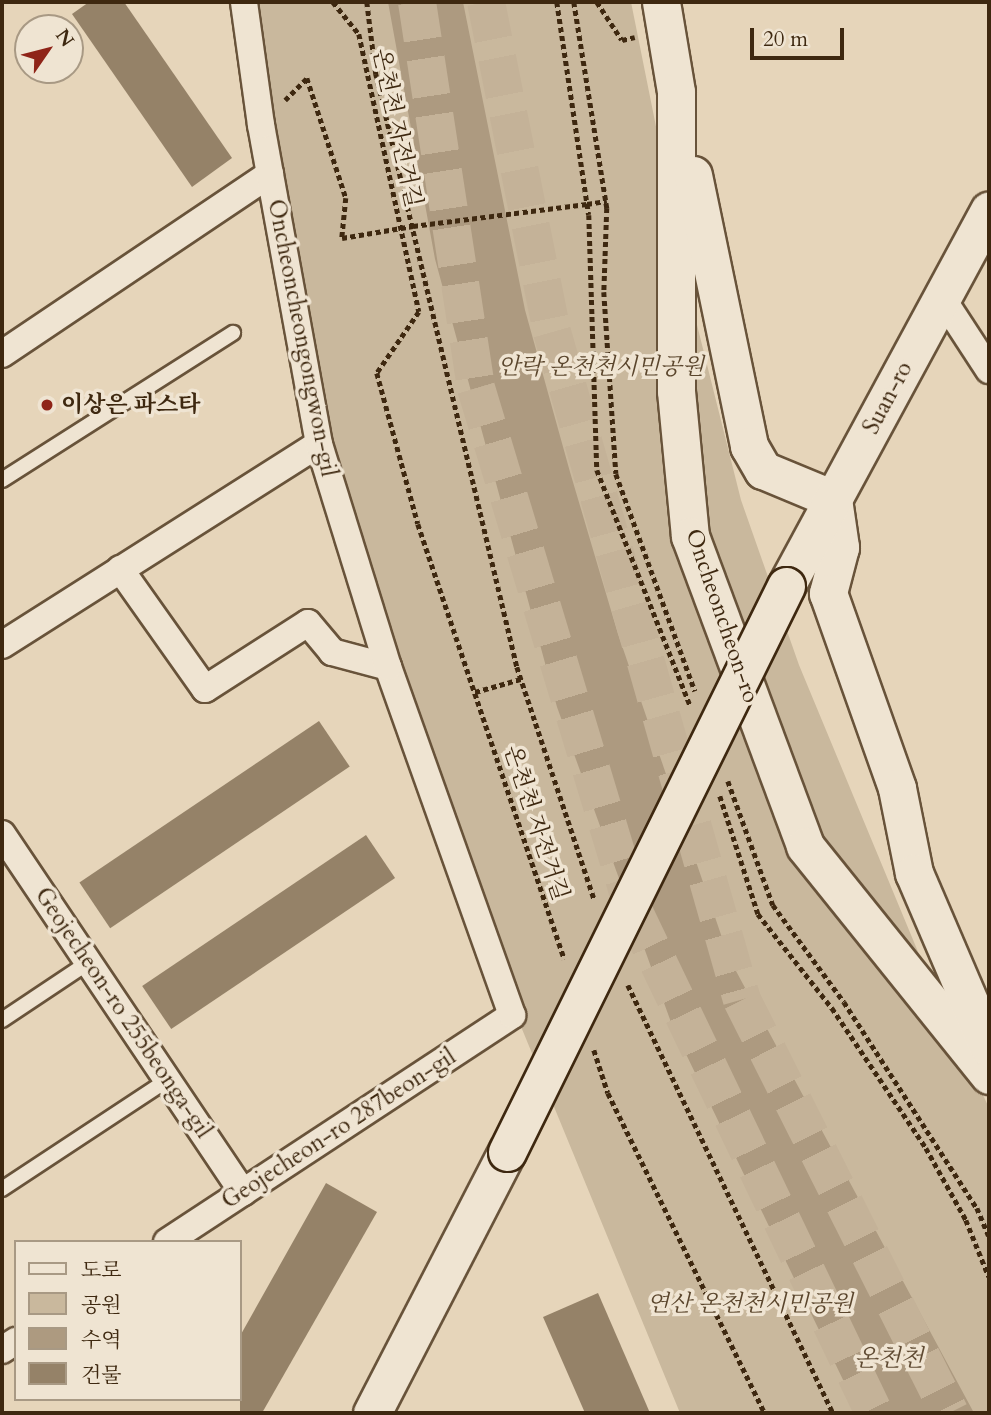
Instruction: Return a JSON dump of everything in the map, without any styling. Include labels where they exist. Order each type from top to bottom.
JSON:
[{"type":"street","name":"Oncheoncheongongwon-gil","points":[[244,2],[261,125],[318,444],[388,667],[512,1015]]},
{"type":"street","name":"Oncheoncheon-ro","points":[[662,17],[676,92],[676,391],[690,536],[805,846],[989,1075]]},
{"type":"street","points":[[676,92],[749,446],[763,470],[833,499],[840,547],[828,593],[897,788],[914,873],[989,1048]]},
{"type":"street","points":[[2,354],[270,174]]},
{"type":"street","name":"Suan-ro","points":[[372,1413],[507,1152],[786,586],[989,210]]},
{"type":"street","points":[[942,298],[989,370]]},
{"type":"street","points":[[2,645],[318,444]]},
{"type":"street","points":[[120,569],[205,689],[308,624],[332,652],[388,667]]},
{"type":"street","name":"Geojecheon-ro 255beonga-gil","points":[[2,834],[243,1192]]},
{"type":"street","name":"Geojecheon-ro 287beon-gil","points":[[170,1240],[512,1015]]},
{"type":"lane","points":[[2,480],[233,333]]},
{"type":"lane","points":[[2,1020],[89,962]]},
{"type":"lane","points":[[2,1189],[167,1080]]},
{"type":"path","name":"온천천 자전거길","points":[[333,2],[359,34],[419,312],[377,373],[418,524],[565,964]]},
{"type":"path","points":[[367,2],[376,74],[521,679],[599,913]]},
{"type":"path","points":[[597,2],[622,40],[662,17]]},
{"type":"path","name":"온천천 자전거길","points":[[261,125],[307,78],[346,198],[342,237],[607,201]]},
{"type":"path","points":[[474,692],[521,679]]},
{"type":"path","points":[[624,978],[833,1413]]},
{"type":"path","points":[[591,1041],[608,1093],[765,1413]]},
{"type":"green space","points":[[254,2],[631,2],[691,301],[741,500],[799,665],[921,959],[989,1108],[989,1413],[680,1413],[522,1029],[324,439]]},
{"type":"water","name":"온천천","points":[[388,2],[463,2],[525,310],[570,472],[618,634],[729,958],[974,1413],[859,1413],[672,1025],[557,707],[435,259]]},
{"type":"building","points":[[89,2],[124,2],[232,158],[192,187],[84,31],[84,14],[72,14]]},
{"type":"building","points":[[319,721],[350,767],[110,928],[79,883]]},
{"type":"building","points":[[366,835],[395,878],[171,1029],[142,986]]},
{"type":"building","points":[[326,1183],[377,1212],[262,1413],[240,1413],[242,1332]]},
{"type":"building","points":[[598,1293],[650,1413],[585,1413],[543,1317]]},
{"type":"tunnel","points":[[417,2],[476,388],[634,912],[874,1413]]},
{"type":"tunnel","points":[[486,2],[552,332],[742,1000],[950,1413]]},
{"type":"place","name":"이상은 파스타","points":[[47,405]]},
{"type":"park label","name":"안락 온천천시민공원","points":[[601,367]]},
{"type":"park label","name":"연산 온천천시민공원","points":[[750,1304]]}]
